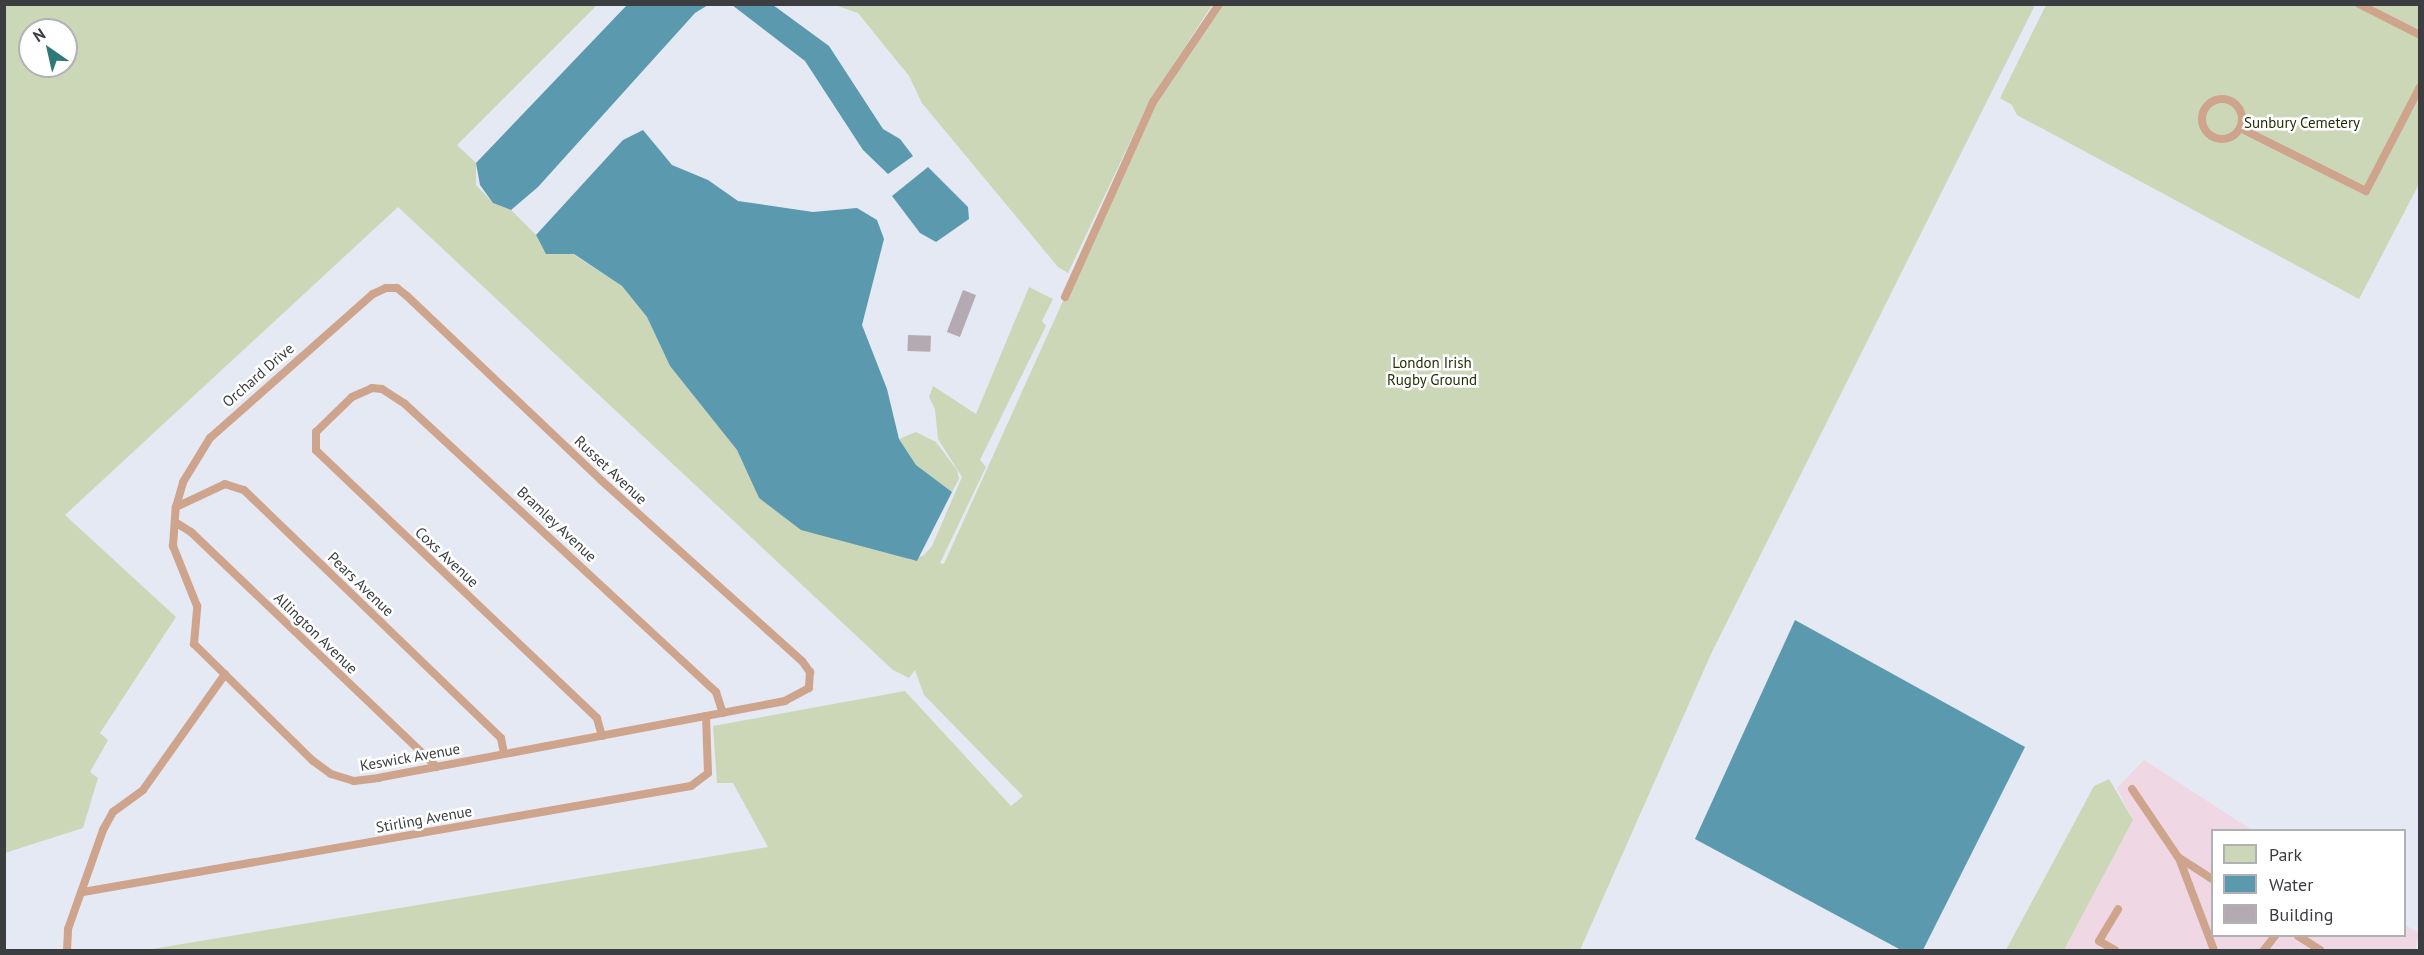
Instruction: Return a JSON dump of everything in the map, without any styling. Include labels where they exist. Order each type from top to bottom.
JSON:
[{"type":"lane","points":[[1065,297],[1153,102],[1219,4]]},
{"type":"lane","points":[[2359,4],[2420,36]]},
{"type":"lane","points":[[2240,128],[2366,191],[2416,104],[2420,87]]},
{"type":"lane","points":[[2230,100],[2240,109],[2240,128],[2223,139],[2211,135],[2202,120],[2204,110],[2212,102],[2230,100]]},
{"type":"lane","name":"Orchard Drive","points":[[176,507],[183,483],[210,438],[373,294],[386,288]]},
{"type":"lane","name":"Russet Avenue","points":[[386,288],[397,288],[407,296],[602,481],[802,661],[812,680]]},
{"type":"lane","name":"Bramley Avenue","points":[[352,397],[372,388],[382,389],[405,404],[716,692],[723,713]]},
{"type":"lane","name":"Coxs Avenue","points":[[352,397],[316,432],[316,450],[597,718],[602,736]]},
{"type":"lane","name":"Pears Avenue","points":[[176,507],[225,484],[244,490],[501,738],[504,754]]},
{"type":"lane","name":"Keswick Avenue","points":[[176,507],[173,546],[197,606],[194,644],[331,774],[354,781],[723,713],[800,695],[812,680]]},
{"type":"lane","name":"Allington Avenue","points":[[175,522],[191,532],[437,767]]},
{"type":"lane","points":[[67,951],[68,929],[83,892],[103,830],[113,812],[143,790],[225,674]]},
{"type":"lane","name":"Stirling Avenue","points":[[83,892],[691,786],[708,773],[706,716]]},
{"type":"lane","points":[[2132,789],[2178,857],[2214,951]]},
{"type":"lane","points":[[2178,857],[2211,878]]},
{"type":"lane","points":[[2115,951],[2098,941],[2118,909]]},
{"type":"lane","points":[[2264,951],[2274,937]]},
{"type":"lane","points":[[2299,937],[2320,951]]},
{"type":"shaded area","points":[[2144,760],[2250,829],[2211,829],[2211,937],[2406,937],[2406,926],[2419,933],[2415,950],[2064,950],[2133,820],[2117,788]]},
{"type":"green space","name":"London Irish Rugby Ground","points":[[5,5],[597,5],[457,145],[476,163],[476,185],[493,203],[511,210],[536,235],[546,253],[573,254],[622,286],[647,317],[670,366],[737,450],[759,498],[912,560],[924,555],[932,546],[962,477],[938,439],[935,409],[929,397],[933,386],[976,414],[1029,287],[1053,299],[1042,321],[1046,326],[980,460],[986,467],[940,563],[944,564],[1153,102],[1219,5],[2035,5],[1711,654],[1580,950],[146,950],[768,847],[733,783],[717,783],[713,726],[905,691],[1011,806],[1023,796],[924,695],[915,670],[909,678],[893,670],[398,207],[65,515],[176,617],[100,733],[108,740],[90,772],[98,778],[83,828],[5,853]]},
{"type":"green space","points":[[835,5],[1212,5],[1148,104],[1068,273],[1058,267],[922,103],[909,76],[858,13]]},
{"type":"green space","name":"Sunbury Cemetery","points":[[2046,5],[2419,5],[2419,184],[2359,299],[2017,115],[2012,105],[2000,98]]},
{"type":"green space","points":[[916,432],[936,442],[957,470],[959,479],[952,492],[916,465],[899,439]]},
{"type":"green space","points":[[2109,779],[2133,820],[2064,950],[2006,950],[2094,786]]},
{"type":"water","points":[[627,5],[708,5],[695,13],[538,187],[511,210],[493,203],[480,185],[476,163]]},
{"type":"water","points":[[732,5],[773,5],[829,46],[883,129],[900,139],[913,156],[888,174],[863,150],[805,61]]},
{"type":"water","points":[[643,130],[672,165],[708,180],[738,201],[813,212],[857,208],[877,220],[884,239],[862,325],[887,389],[899,439],[916,465],[952,492],[917,561],[801,530],[759,498],[737,450],[670,366],[647,317],[622,286],[574,254],[546,254],[536,235],[623,140]]},
{"type":"water","points":[[928,167],[968,207],[969,219],[936,242],[920,233],[892,196]]},
{"type":"water","points":[[1795,620],[2025,747],[1923,950],[1901,950],[1695,839]]},
{"type":"building","points":[[963,290],[976,295],[960,337],[947,332]]},
{"type":"building","points":[[908,335],[931,336],[930,352],[907,351]]}]
